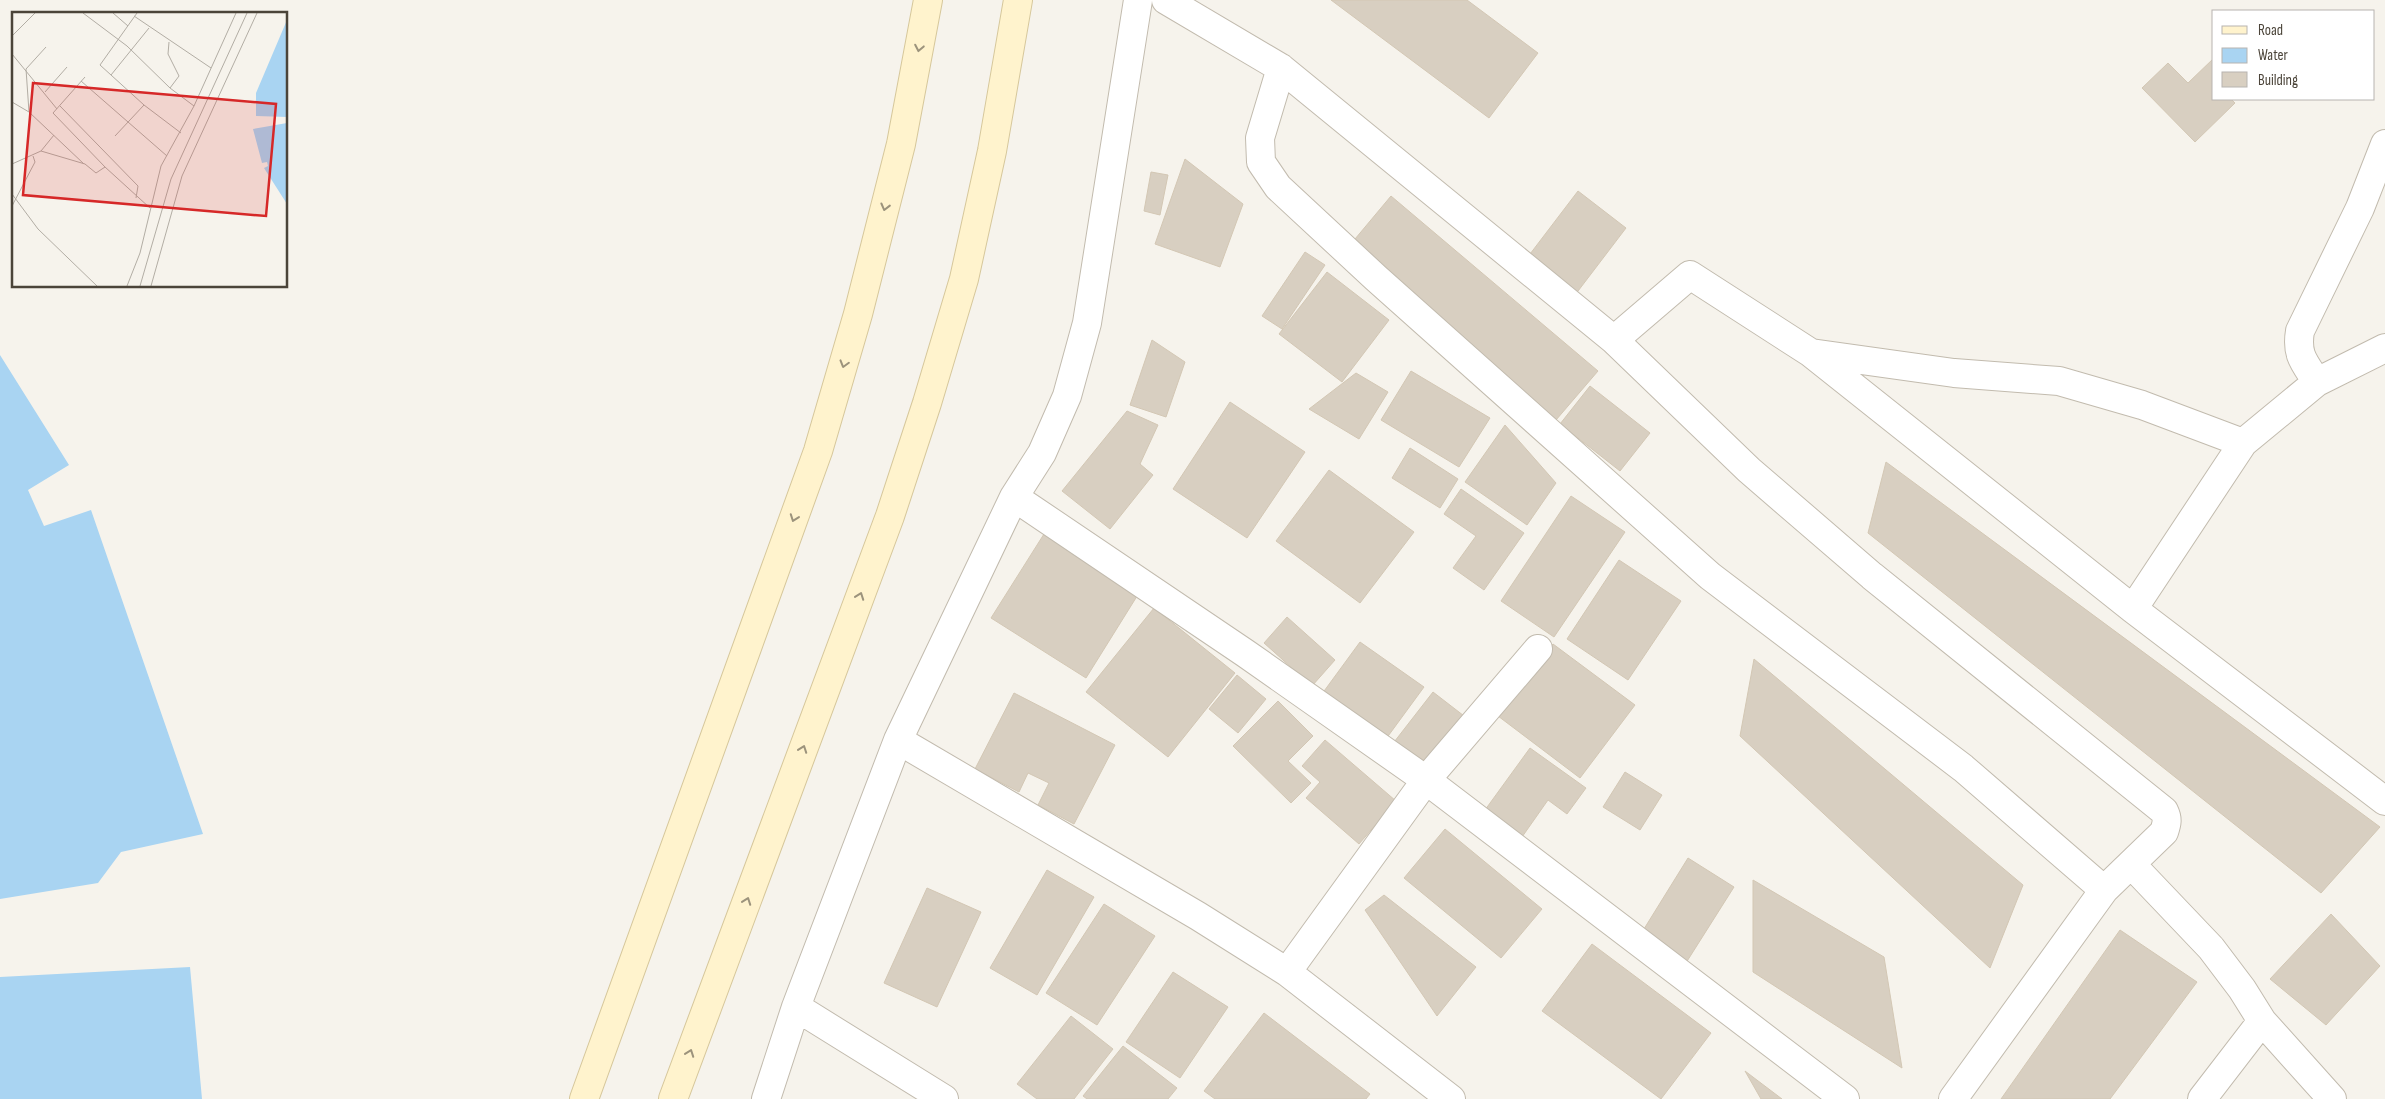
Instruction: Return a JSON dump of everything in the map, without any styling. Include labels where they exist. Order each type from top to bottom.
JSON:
[{"type":"main road","points":[[584,1099],[818,451],[858,314],[899,154],[928,0]]},
{"type":"main road","points":[[673,1099],[890,516],[927,403],[966,270],[992,151],[1018,0]]},
{"type":"street","points":[[766,1099],[796,1008],[898,740],[1014,497],[1042,453],[1067,396],[1088,323],[1138,0]]},
{"type":"street","points":[[1166,0],[1281,68],[1614,340],[1749,470],[1872,576],[2164,811],[2168,822],[2164,832],[2104,890],[1953,1099]]},
{"type":"street","points":[[1281,68],[1260,138],[1261,162],[1278,187],[1376,278],[1710,576],[1963,768],[2104,890]]},
{"type":"street","points":[[2317,382],[2300,357],[2297,345],[2300,331],[2360,208],[2385,144]]},
{"type":"street","points":[[1614,340],[1690,275],[1811,353],[2133,609],[2385,801]]},
{"type":"street","points":[[2133,609],[2243,442],[2317,382],[2385,348]]},
{"type":"street","points":[[1811,353],[1954,373],[2059,381],[2142,405],[2243,442]]},
{"type":"street","points":[[1014,497],[1245,653],[1426,780],[1845,1099]]},
{"type":"street","points":[[1287,972],[1426,780],[1538,649]]},
{"type":"street","points":[[898,740],[1198,916],[1287,972],[1451,1099]]},
{"type":"street","points":[[2131,864],[2211,948],[2242,989],[2262,1021],[2332,1099]]},
{"type":"street","points":[[796,1008],[944,1099]]},
{"type":"street","points":[[2202,1099],[2262,1021]]},
{"type":"water","points":[[0,355],[69,465],[28,490],[44,526],[91,510],[203,834],[121,852],[98,883],[0,899]]},
{"type":"water","points":[[190,967],[202,1099],[0,1099],[0,977]]},
{"type":"building","points":[[1331,0],[1467,0],[1538,53],[1489,118]]},
{"type":"building","points":[[2212,60],[2212,100],[2232,100],[2235,103],[2195,142],[2142,88],[2168,63],[2188,83]]},
{"type":"building","points":[[1185,159],[1243,204],[1220,267],[1155,244]]},
{"type":"building","points":[[1151,172],[1168,175],[1160,215],[1144,211]]},
{"type":"building","points":[[1578,191],[1626,228],[1575,295],[1527,258]]},
{"type":"building","points":[[1391,196],[1598,371],[1556,420],[1350,245]]},
{"type":"building","points":[[1305,252],[1325,265],[1282,329],[1262,316]]},
{"type":"building","points":[[1327,272],[1389,320],[1342,382],[1279,334]]},
{"type":"building","points":[[1152,340],[1185,362],[1166,417],[1130,405]]},
{"type":"building","points":[[1411,371],[1490,418],[1459,467],[1381,420]]},
{"type":"building","points":[[1356,373],[1388,392],[1359,439],[1309,409]]},
{"type":"building","points":[[1590,386],[1650,433],[1620,471],[1560,424]]},
{"type":"building","points":[[1230,402],[1305,452],[1247,538],[1173,489]]},
{"type":"building","points":[[1127,411],[1158,425],[1140,464],[1153,475],[1110,529],[1062,491]]},
{"type":"building","points":[[1505,425],[1556,483],[1527,525],[1465,482]]},
{"type":"building","points":[[1410,448],[1458,479],[1440,508],[1392,478]]},
{"type":"building","points":[[1886,462],[2380,827],[2321,893],[1868,533]]},
{"type":"building","points":[[1329,470],[1414,532],[1360,603],[1276,541]]},
{"type":"building","points":[[1461,489],[1524,533],[1484,590],[1453,568],[1476,536],[1444,514]]},
{"type":"building","points":[[1571,496],[1625,532],[1554,637],[1501,601]]},
{"type":"building","points":[[1044,534],[1139,593],[1086,678],[991,618]]},
{"type":"building","points":[[1619,560],[1681,601],[1628,680],[1567,639]]},
{"type":"building","points":[[1154,608],[1235,673],[1168,757],[1086,692]]},
{"type":"building","points":[[1287,617],[1335,660],[1312,686],[1264,643]]},
{"type":"building","points":[[1360,642],[1424,687],[1383,743],[1319,698]]},
{"type":"building","points":[[1553,644],[1635,705],[1580,778],[1498,716]]},
{"type":"building","points":[[1754,659],[2023,885],[1990,968],[1740,736]]},
{"type":"building","points":[[1237,675],[1266,699],[1238,733],[1209,709]]},
{"type":"building","points":[[1433,692],[1468,719],[1427,773],[1391,746]]},
{"type":"building","points":[[1014,693],[1115,745],[1074,824],[1038,805],[1049,783],[1028,773],[1019,792],[975,769]]},
{"type":"building","points":[[1278,701],[1313,736],[1288,761],[1311,783],[1291,803],[1233,746]]},
{"type":"building","points":[[1325,740],[1396,801],[1359,844],[1306,798],[1320,782],[1302,766]]},
{"type":"building","points":[[1530,748],[1586,788],[1567,814],[1548,800],[1522,837],[1485,810]]},
{"type":"building","points":[[1625,772],[1662,795],[1640,830],[1603,807]]},
{"type":"building","points":[[1445,829],[1542,909],[1501,958],[1404,878]]},
{"type":"building","points":[[1688,858],[1734,887],[1684,966],[1639,937]]},
{"type":"building","points":[[1047,870],[1094,897],[1037,995],[990,968]]},
{"type":"building","points":[[1753,880],[1884,957],[1902,1068],[1753,972]]},
{"type":"building","points":[[927,888],[981,912],[937,1007],[884,983]]},
{"type":"building","points":[[1384,895],[1476,967],[1437,1016],[1365,910]]},
{"type":"building","points":[[1104,904],[1155,936],[1097,1025],[1046,993]]},
{"type":"building","points":[[2331,914],[2380,966],[2326,1025],[2270,979]]},
{"type":"building","points":[[2120,930],[2197,982],[2110,1099],[2001,1099]]},
{"type":"building","points":[[1592,944],[1711,1033],[1661,1099],[1542,1011]]},
{"type":"building","points":[[1173,972],[1228,1007],[1180,1078],[1126,1042]]},
{"type":"building","points":[[1264,1013],[1370,1094],[1366,1099],[1215,1099],[1204,1091]]},
{"type":"building","points":[[1071,1016],[1113,1049],[1074,1099],[1037,1099],[1017,1084]]},
{"type":"building","points":[[1123,1046],[1177,1088],[1168,1099],[1087,1099],[1083,1096]]},
{"type":"building","points":[[1745,1071],[1782,1099],[1761,1099]]}]
